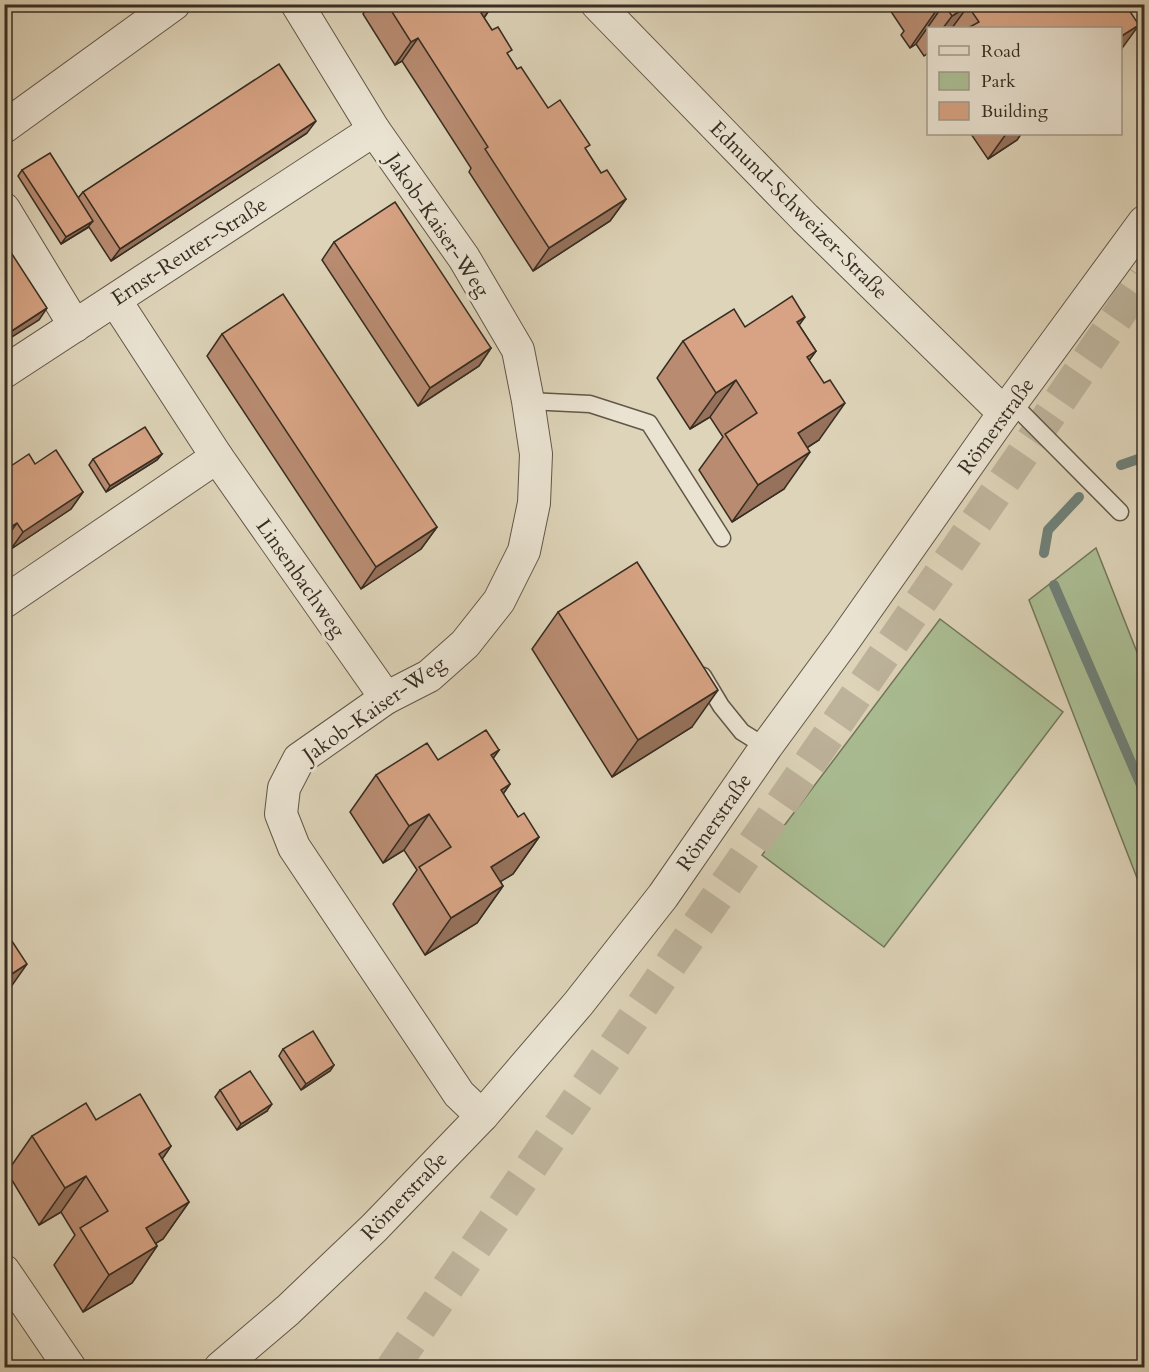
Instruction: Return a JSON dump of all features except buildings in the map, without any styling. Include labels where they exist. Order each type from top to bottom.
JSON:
[{"type":"street","points":[[4,127],[174,4]]},
{"type":"street","name":"Jakob-Kaiser-Weg","points":[[297,4],[374,130],[465,258],[518,350],[528,401],[536,454],[534,503],[524,551],[499,602],[465,644],[429,676],[386,698],[298,759],[284,788],[281,814],[294,847],[459,1094],[482,1116]]},
{"type":"street","name":"Edmund-Schweizer-Straße","points":[[597,4],[805,218],[1008,408]]},
{"type":"street","name":"Ernst-Reuter-Straße","points":[[4,372],[374,130]]},
{"type":"street","points":[[4,209],[75,326]]},
{"type":"street","name":"Römerstraße","points":[[220,1368],[317,1283],[482,1116],[578,1004],[663,896],[766,747],[1144,222]]},
{"type":"street","name":"Linsenbachweg","points":[[115,300],[217,457],[386,698]]},
{"type":"street","points":[[4,602],[217,457]]},
{"type":"street","points":[[4,1271],[70,1368]]},
{"type":"lane","points":[[528,401],[590,405],[649,423],[722,538]]},
{"type":"lane","points":[[1008,408],[1120,512]]},
{"type":"lane","points":[[696,666],[721,706],[742,732],[766,747]]},
{"type":"green space","points":[[1096,548],[1144,670],[1144,896],[1029,600]]},
{"type":"green space","points":[[940,619],[1063,712],[884,947],[762,855]]},
{"type":"waterway","points":[[1121,465],[1144,457]]},
{"type":"waterway","points":[[1044,553],[1048,530],[1079,497]]},
{"type":"waterway","points":[[1054,585],[1144,792]]},
{"type":"tunnel","points":[[392,1368],[1144,278]]}]
